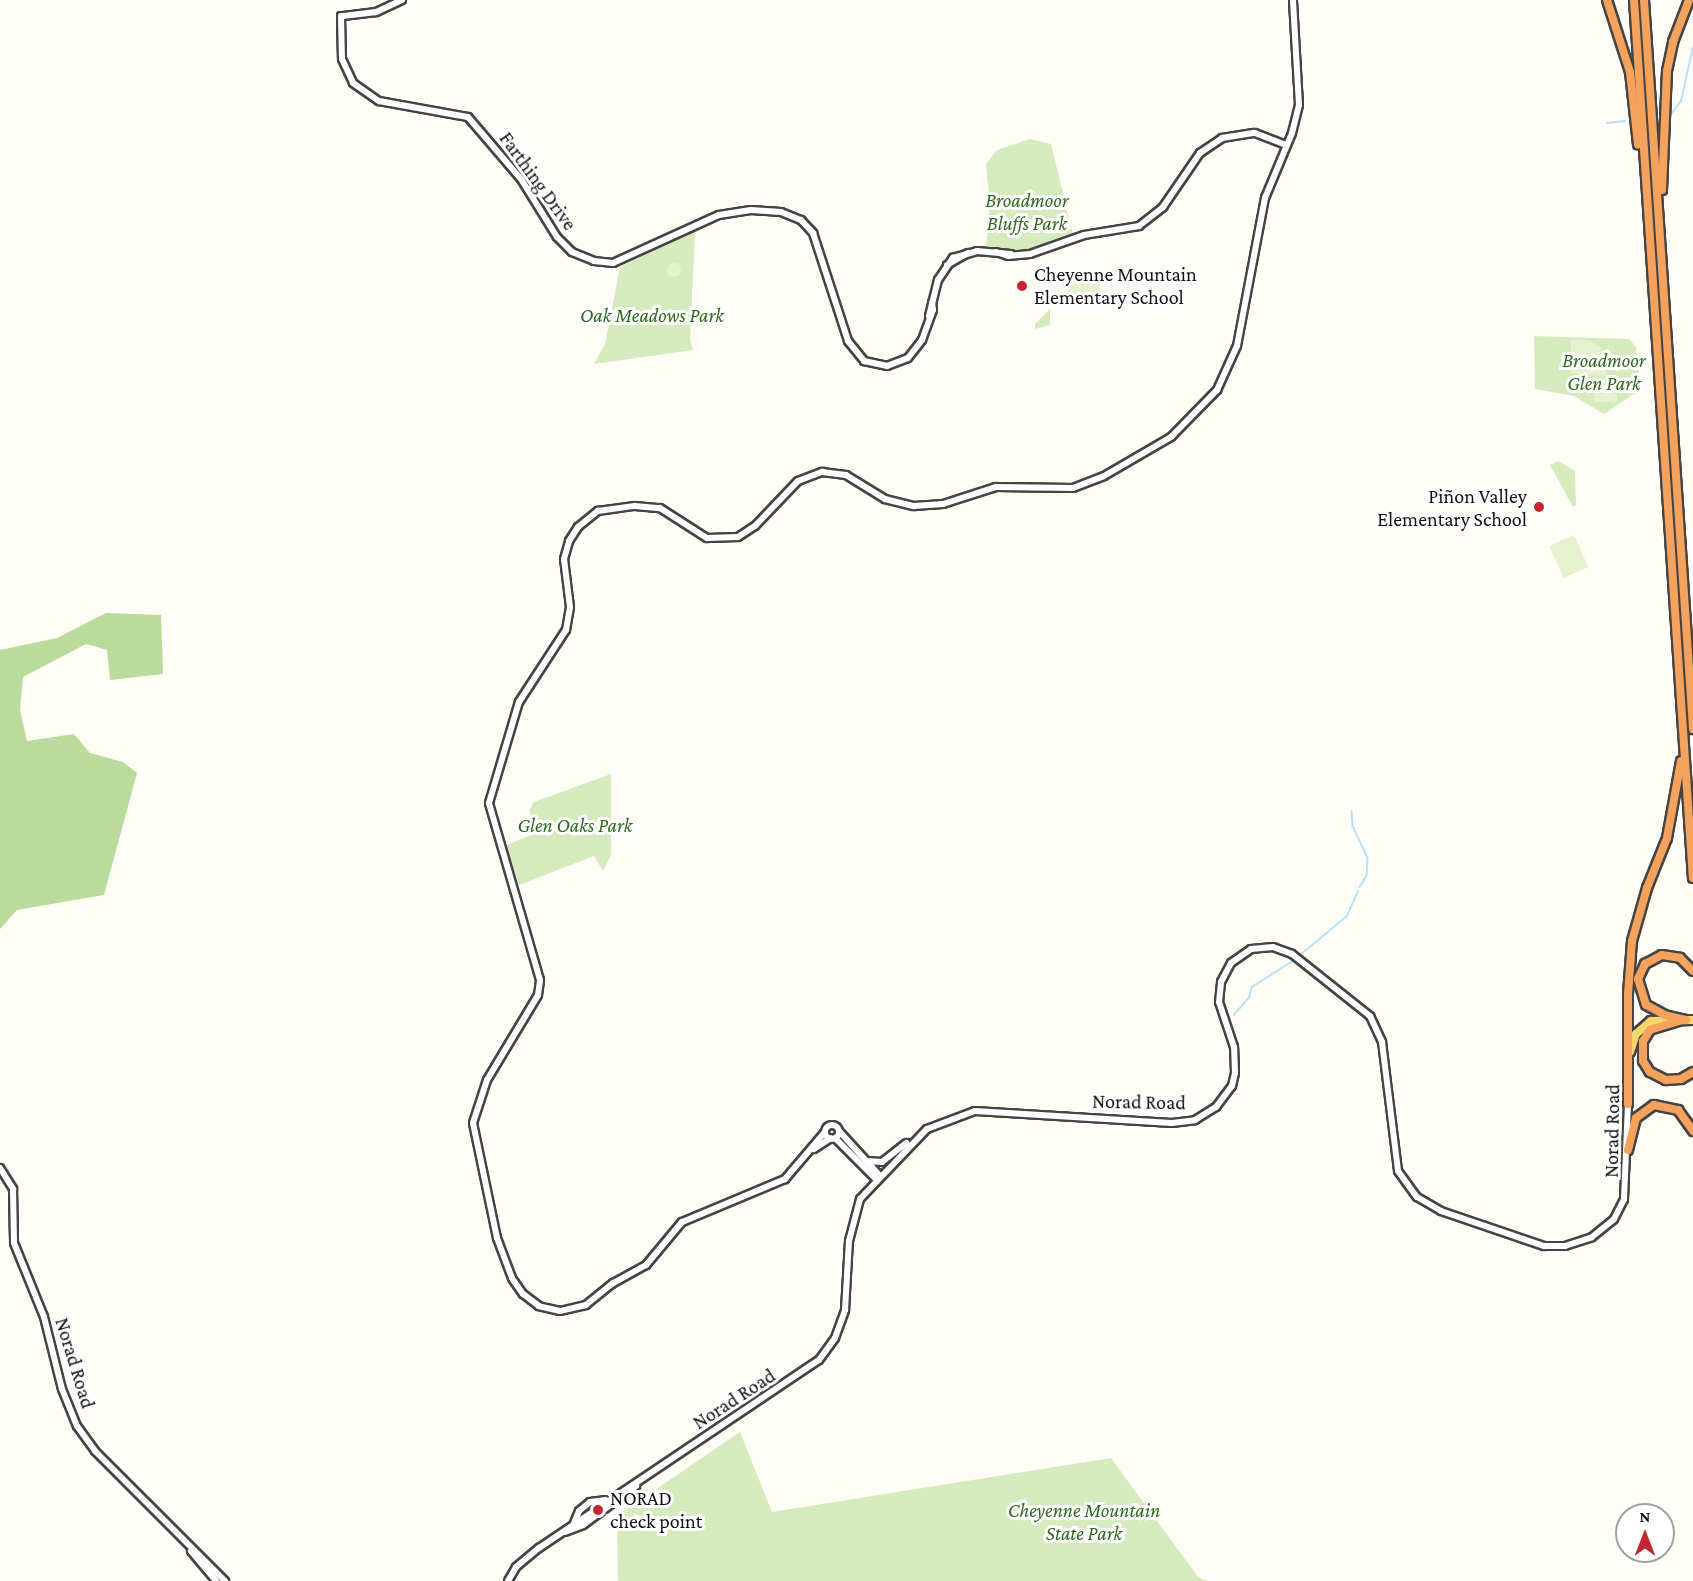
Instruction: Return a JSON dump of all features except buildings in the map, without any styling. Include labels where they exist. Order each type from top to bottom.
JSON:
[{"type":"highway","points":[[1607,0],[1630,72],[1647,219]]},
{"type":"highway","points":[[1634,0],[1693,878]]},
{"type":"highway","points":[[1644,0],[1693,724]]},
{"type":"highway","points":[[1660,238],[1667,71],[1673,42],[1689,0]]},
{"type":"highway","points":[[1628,1104],[1631,950],[1641,905],[1674,811],[1682,713]]},
{"type":"highway","points":[[1689,1020],[1665,1015],[1646,1005],[1640,994],[1638,979],[1645,964],[1662,955],[1680,958],[1693,971]]},
{"type":"highway","points":[[1689,1020],[1655,1026],[1646,1035],[1642,1054],[1645,1066],[1660,1079],[1681,1079],[1693,1072]]},
{"type":"highway","points":[[1628,1150],[1636,1118],[1654,1105],[1678,1110],[1693,1131]]},
{"type":"main road","name":"Norad Road","points":[[1628,1104],[1630,1051],[1636,1034],[1656,1019],[1689,1020]]},
{"type":"street","name":"Farthing Drive","points":[[402,0],[376,12],[341,16],[342,59],[357,88],[379,101],[468,117],[521,179],[564,245],[582,258],[603,263],[622,261],[719,215],[751,210],[781,212],[801,220],[813,233],[848,341],[864,361],[886,366],[908,358],[922,340],[932,303],[947,266],[958,254],[996,252],[1030,254],[1084,236],[1139,226],[1163,207],[1194,159],[1217,140],[1255,133],[1287,145]]},
{"type":"street","points":[[839,1131],[833,1138],[814,1149],[777,1183],[682,1222],[646,1265],[612,1283],[586,1305],[560,1311],[538,1306],[523,1294],[512,1278],[497,1238],[473,1123],[487,1080],[538,995],[540,980],[489,803],[519,702],[566,630],[570,607],[564,560],[569,541],[578,527],[598,511],[635,506],[660,508],[707,538],[738,537],[755,526],[798,481],[815,473],[846,476],[900,504],[936,506],[996,487],[1080,486],[1151,451],[1199,412],[1226,374],[1241,331],[1265,198],[1287,145],[1300,96],[1293,0]]},
{"type":"street","name":"Norad Road","points":[[508,1581],[521,1562],[548,1541],[607,1500],[795,1379],[829,1347],[845,1310],[854,1216],[860,1199],[916,1136],[944,1120],[975,1111],[1172,1123],[1196,1120],[1224,1099],[1235,1073],[1234,1047],[1219,1002],[1224,972],[1251,949],[1273,947],[1297,958],[1365,1010],[1378,1028],[1394,1158],[1405,1184],[1427,1204],[1536,1244],[1571,1245],[1598,1234],[1618,1213],[1626,1191],[1628,1104]]},
{"type":"street","points":[[814,1149],[831,1125],[839,1131],[878,1177]]},
{"type":"street","points":[[825,1132],[878,1177]]},
{"type":"street","points":[[865,1161],[882,1162],[916,1136]]},
{"type":"street","name":"Norad Road","points":[[0,1168],[13,1189],[14,1243],[44,1317],[73,1417],[96,1451],[225,1581]]},
{"type":"street","name":"Norad Road","points":[[548,1541],[583,1525],[675,1457]]},
{"type":"street","name":"Norad Road","points":[[179,1537],[216,1581]]},
{"type":"green space","name":"Broadmoor Bluffs Park","points":[[1030,139],[1051,144],[1073,235],[1027,251],[986,247],[990,204],[986,164],[997,150]]},
{"type":"green space","name":"Oak Meadows Park","points":[[695,231],[690,340],[693,350],[594,364],[605,344],[620,267]]},
{"type":"green space","points":[[671,263],[677,263],[681,270],[677,277],[671,277],[667,273],[667,267]]},
{"type":"green space","points":[[1067,275],[1100,276],[1099,304],[1066,303]]},
{"type":"green space","points":[[1050,309],[1050,325],[1035,329],[1035,324]]},
{"type":"green space","name":"Broadmoor Glen Park","points":[[1534,336],[1629,339],[1636,347],[1641,389],[1604,414],[1574,396],[1535,389]]},
{"type":"green space","points":[[1571,340],[1589,340],[1600,347],[1607,360],[1606,376],[1571,373]]},
{"type":"green space","points":[[1594,378],[1617,378],[1617,402],[1594,402]]},
{"type":"green space","points":[[1558,461],[1575,471],[1576,505],[1573,507],[1550,465]]},
{"type":"green space","points":[[1574,535],[1588,567],[1564,578],[1549,546]]},
{"type":"green space","points":[[106,613],[161,615],[163,674],[110,680],[107,650],[86,644],[23,677],[20,710],[27,741],[74,734],[90,753],[123,762],[137,773],[104,895],[17,910],[0,929],[0,650],[57,638]]},
{"type":"green space","name":"Glen Oaks Park","points":[[611,774],[611,855],[603,871],[594,856],[519,885],[506,845],[536,833],[529,810],[534,802]]},
{"type":"green space","name":"Cheyenne Mountain State Park","points":[[740,1432],[772,1512],[1111,1458],[1198,1577],[1208,1581],[618,1581],[617,1516]]},
{"type":"waterway","points":[[1671,114],[1681,101],[1693,47]]},
{"type":"waterway","points":[[1607,123],[1625,121]]},
{"type":"waterway","points":[[1352,811],[1353,826],[1368,858],[1367,876],[1360,887]]},
{"type":"waterway","points":[[1299,956],[1347,916],[1358,891]]},
{"type":"waterway","points":[[1234,1015],[1249,998],[1252,987],[1296,959]]},
{"type":"place","name":"Cheyenne Mountain Elementary School","points":[[1022,286]]},
{"type":"place","name":"Piñon Valley Elementary School","points":[[1539,507]]},
{"type":"place","name":"NORAD check point","points":[[598,1510]]}]
